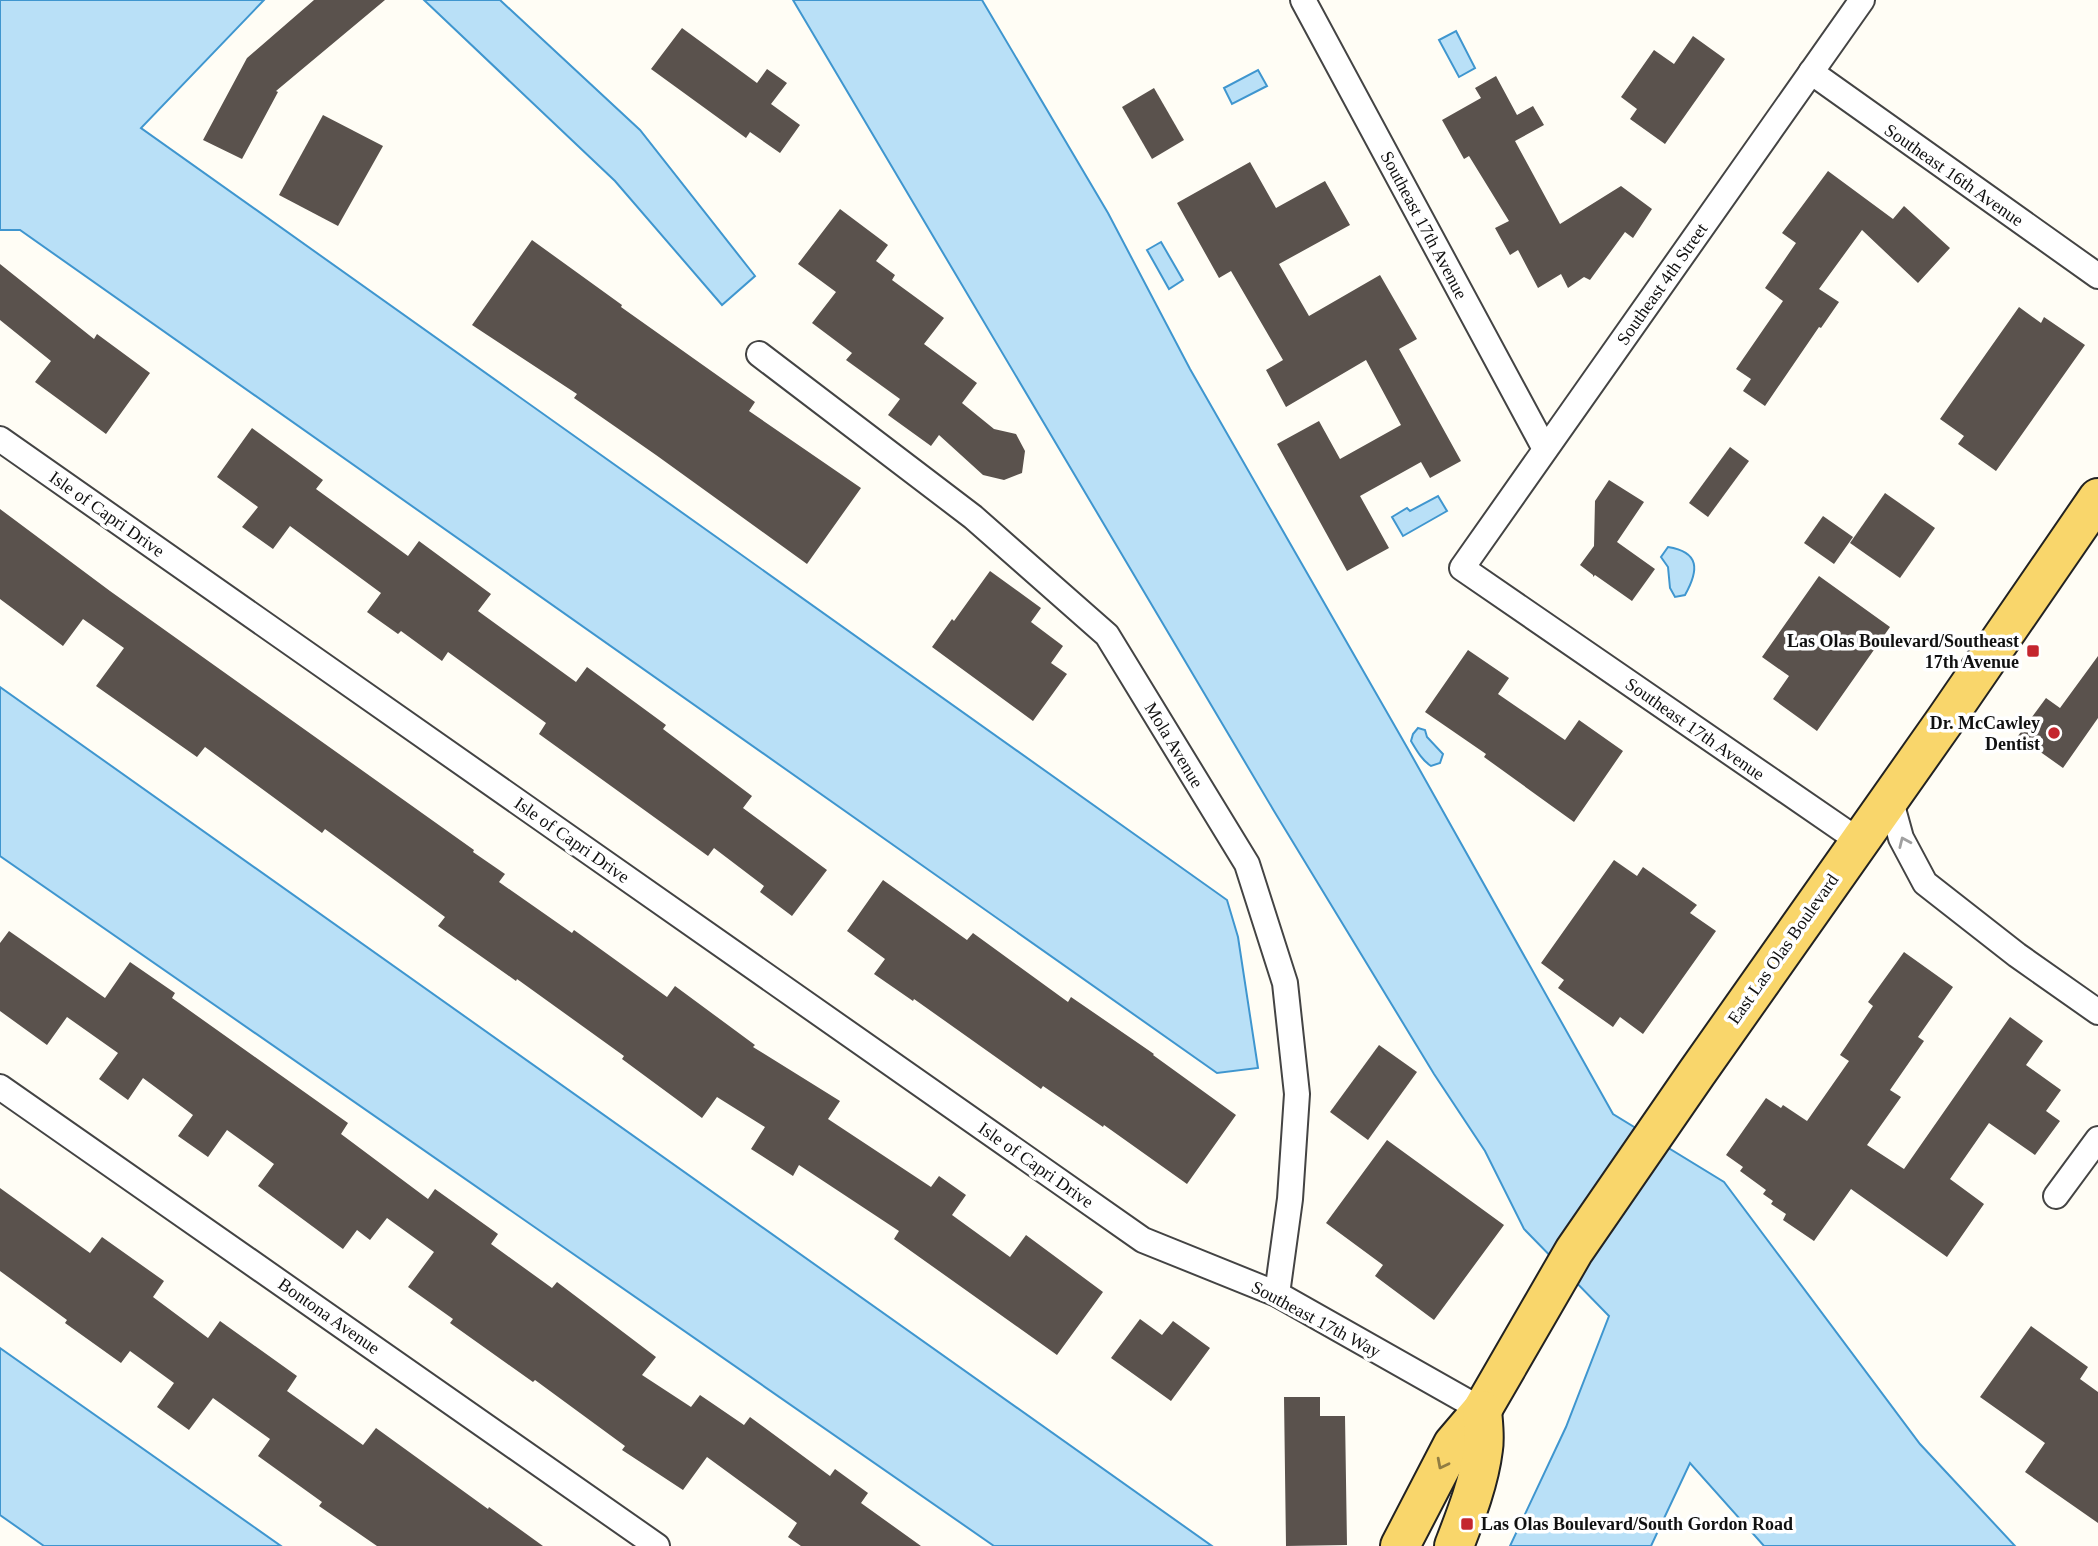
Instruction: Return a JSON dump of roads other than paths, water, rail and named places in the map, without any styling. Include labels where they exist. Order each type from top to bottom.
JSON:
[{"type":"main road","name":"East Las Olas Boulevard","points":[[1400,1546],[1453,1444],[1482,1410],[1574,1251],[2098,498]]},
{"type":"main road","points":[[1454,1546],[1468,1509],[1484,1446],[1482,1410]]},
{"type":"street","name":"Southeast 17th Avenue","points":[[1303,0],[1545,449]]},
{"type":"street","name":"Southeast 4th Street","points":[[1462,568],[1811,72],[1853,5]]},
{"type":"street","name":"Southeast 16th Avenue","points":[[1811,72],[2098,276]]},
{"type":"street","name":"Mola Avenue","points":[[759,354],[973,517],[1107,635],[1247,864],[1285,983],[1297,1094],[1290,1199],[1277,1294]]},
{"type":"street","name":"Isle of Capri Drive","points":[[0,439],[1143,1240]]},
{"type":"street","name":"Southeast 17th Avenue","points":[[1462,568],[1859,841]]},
{"type":"street","points":[[1890,799],[1901,838],[1925,883],[2017,955],[2098,1012]]},
{"type":"street","name":"Bontona Avenue","points":[[0,1087],[657,1546]]},
{"type":"street","points":[[2056,1196],[2098,1139]]},
{"type":"street","name":"Southeast 17th Way","points":[[1143,1240],[1277,1294],[1482,1410]]},
{"type":"water","points":[[0,0],[264,0],[141,128],[1227,900],[1238,937],[1258,1068],[1217,1073],[20,230],[0,230]]},
{"type":"water","points":[[424,0],[500,0],[640,130],[755,276],[722,305],[615,181]]},
{"type":"water","points":[[793,0],[982,0],[1108,213],[1190,369],[1613,1114],[1724,1182],[1920,1444],[2015,1546],[1764,1546],[1690,1463],[1651,1546],[1510,1546],[1566,1427],[1609,1316],[1524,1229],[1485,1151],[1434,1074],[1274,811]]},
{"type":"water","points":[[1456,31],[1475,68],[1459,77],[1439,40]]},
{"type":"water","points":[[1258,70],[1267,86],[1232,104],[1224,88]]},
{"type":"water","points":[[1161,242],[1183,280],[1169,289],[1147,250]]},
{"type":"water","points":[[1438,496],[1447,511],[1403,536],[1392,517]]},
{"type":"water","points":[[1668,547],[1686,553],[1694,564],[1693,578],[1685,595],[1675,597],[1670,588],[1668,567],[1661,557]]},
{"type":"water","points":[[0,687],[1212,1546],[994,1546],[0,856]]},
{"type":"water","points":[[1418,728],[1425,730],[1427,737],[1443,754],[1440,763],[1431,766],[1415,748],[1411,741]]},
{"type":"water","points":[[0,1348],[281,1546],[44,1546],[0,1515]]},
{"type":"place","name":"Las Olas Boulevard/Southeast 17th Avenue","points":[[2033,651]]},
{"type":"place","name":"Dr. McCawley Dentist","points":[[2054,733]]},
{"type":"place","name":"Las Olas Boulevard/South Gordon Road","points":[[1467,1524]]}]
